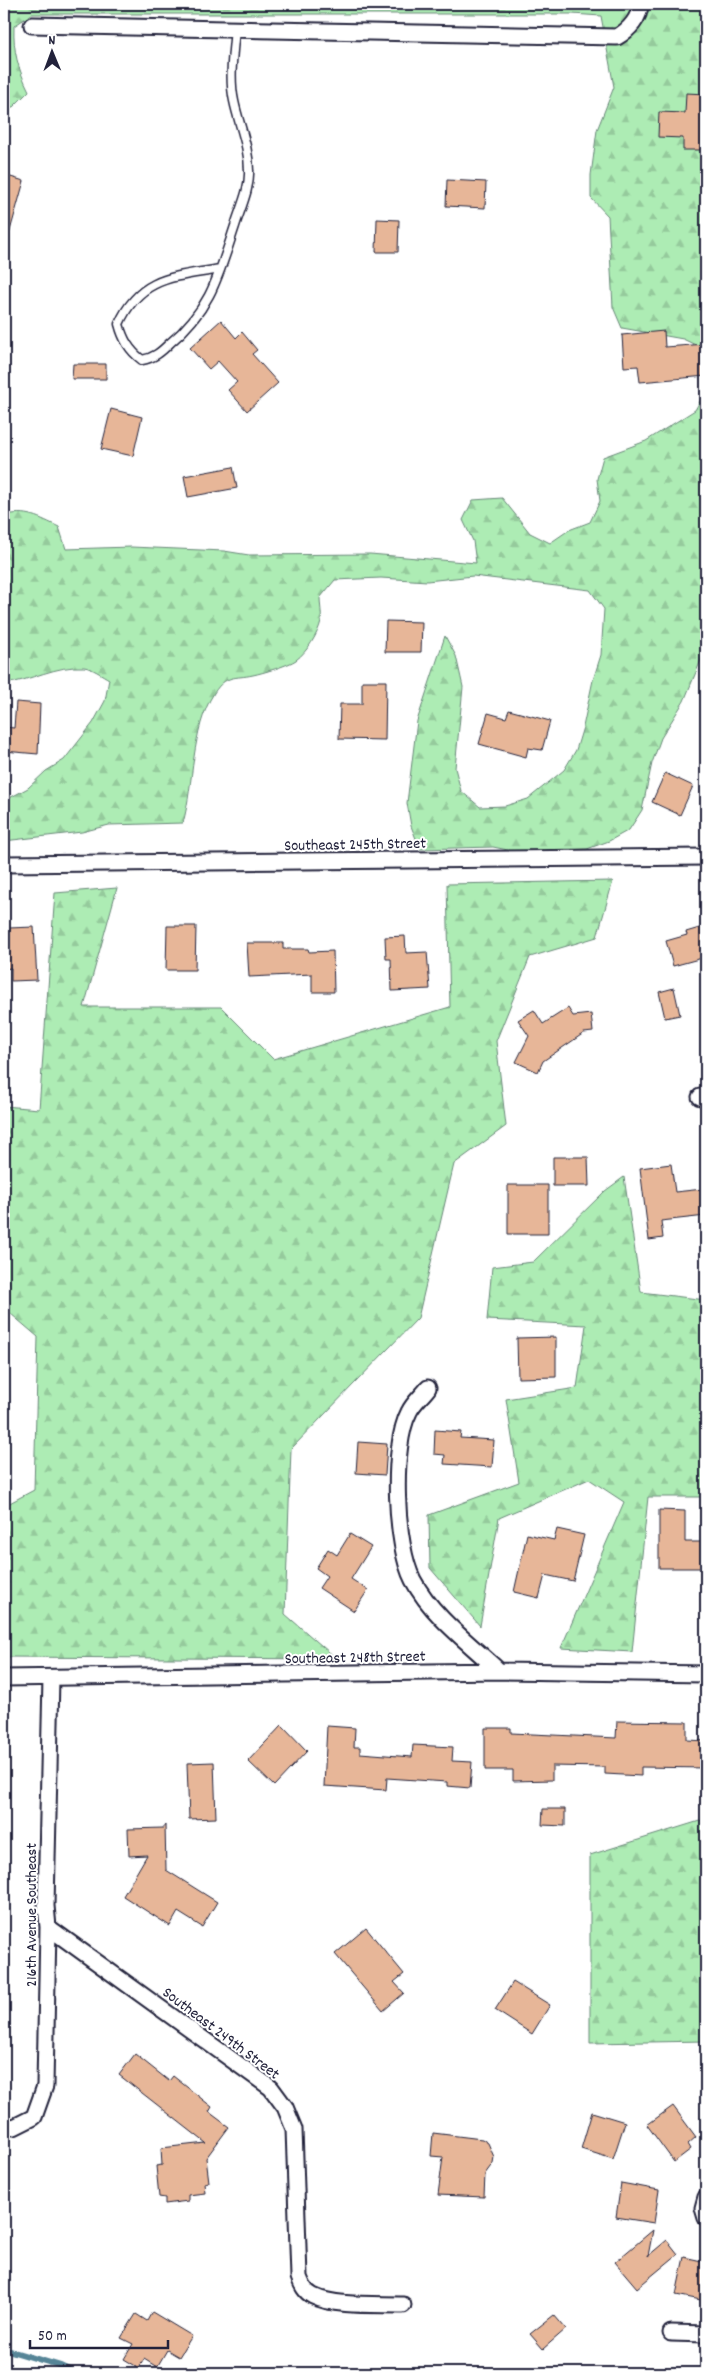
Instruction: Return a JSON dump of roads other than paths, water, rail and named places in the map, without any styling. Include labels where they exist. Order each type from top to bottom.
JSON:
[{"type":"street","points":[[32,24],[617,37],[627,31],[640,12],[640,4]]},
{"type":"street","name":"Southeast 245th Street","points":[[4,864],[706,857]]},
{"type":"street","points":[[428,1388],[409,1411],[400,1439],[398,1492],[401,1543],[413,1579],[440,1617],[499,1671]]},
{"type":"street","name":"Southeast 248th Street","points":[[4,1678],[499,1671],[706,1674]]},
{"type":"street","name":"216th Avenue Southeast","points":[[4,2126],[14,2127],[34,2117],[46,2086],[48,1927],[46,1906],[51,1678]]},
{"type":"street","name":"Southeast 249th Street","points":[[48,1927],[271,2088],[285,2108],[294,2129],[299,2277],[306,2290],[312,2296],[331,2301],[403,2305]]},
{"type":"street","points":[[706,2197],[704,2208],[706,2218]]},
{"type":"street","points":[[671,2334],[706,2334]]},
{"type":"lane","points":[[220,269],[178,277],[148,286],[126,307],[119,324],[124,338],[134,354],[142,360],[152,358],[194,322],[213,291],[220,269],[250,174],[248,151],[233,100],[231,63],[235,29]]},
{"type":"waterway","points":[[4,2349],[61,2366],[76,2373]]}]
